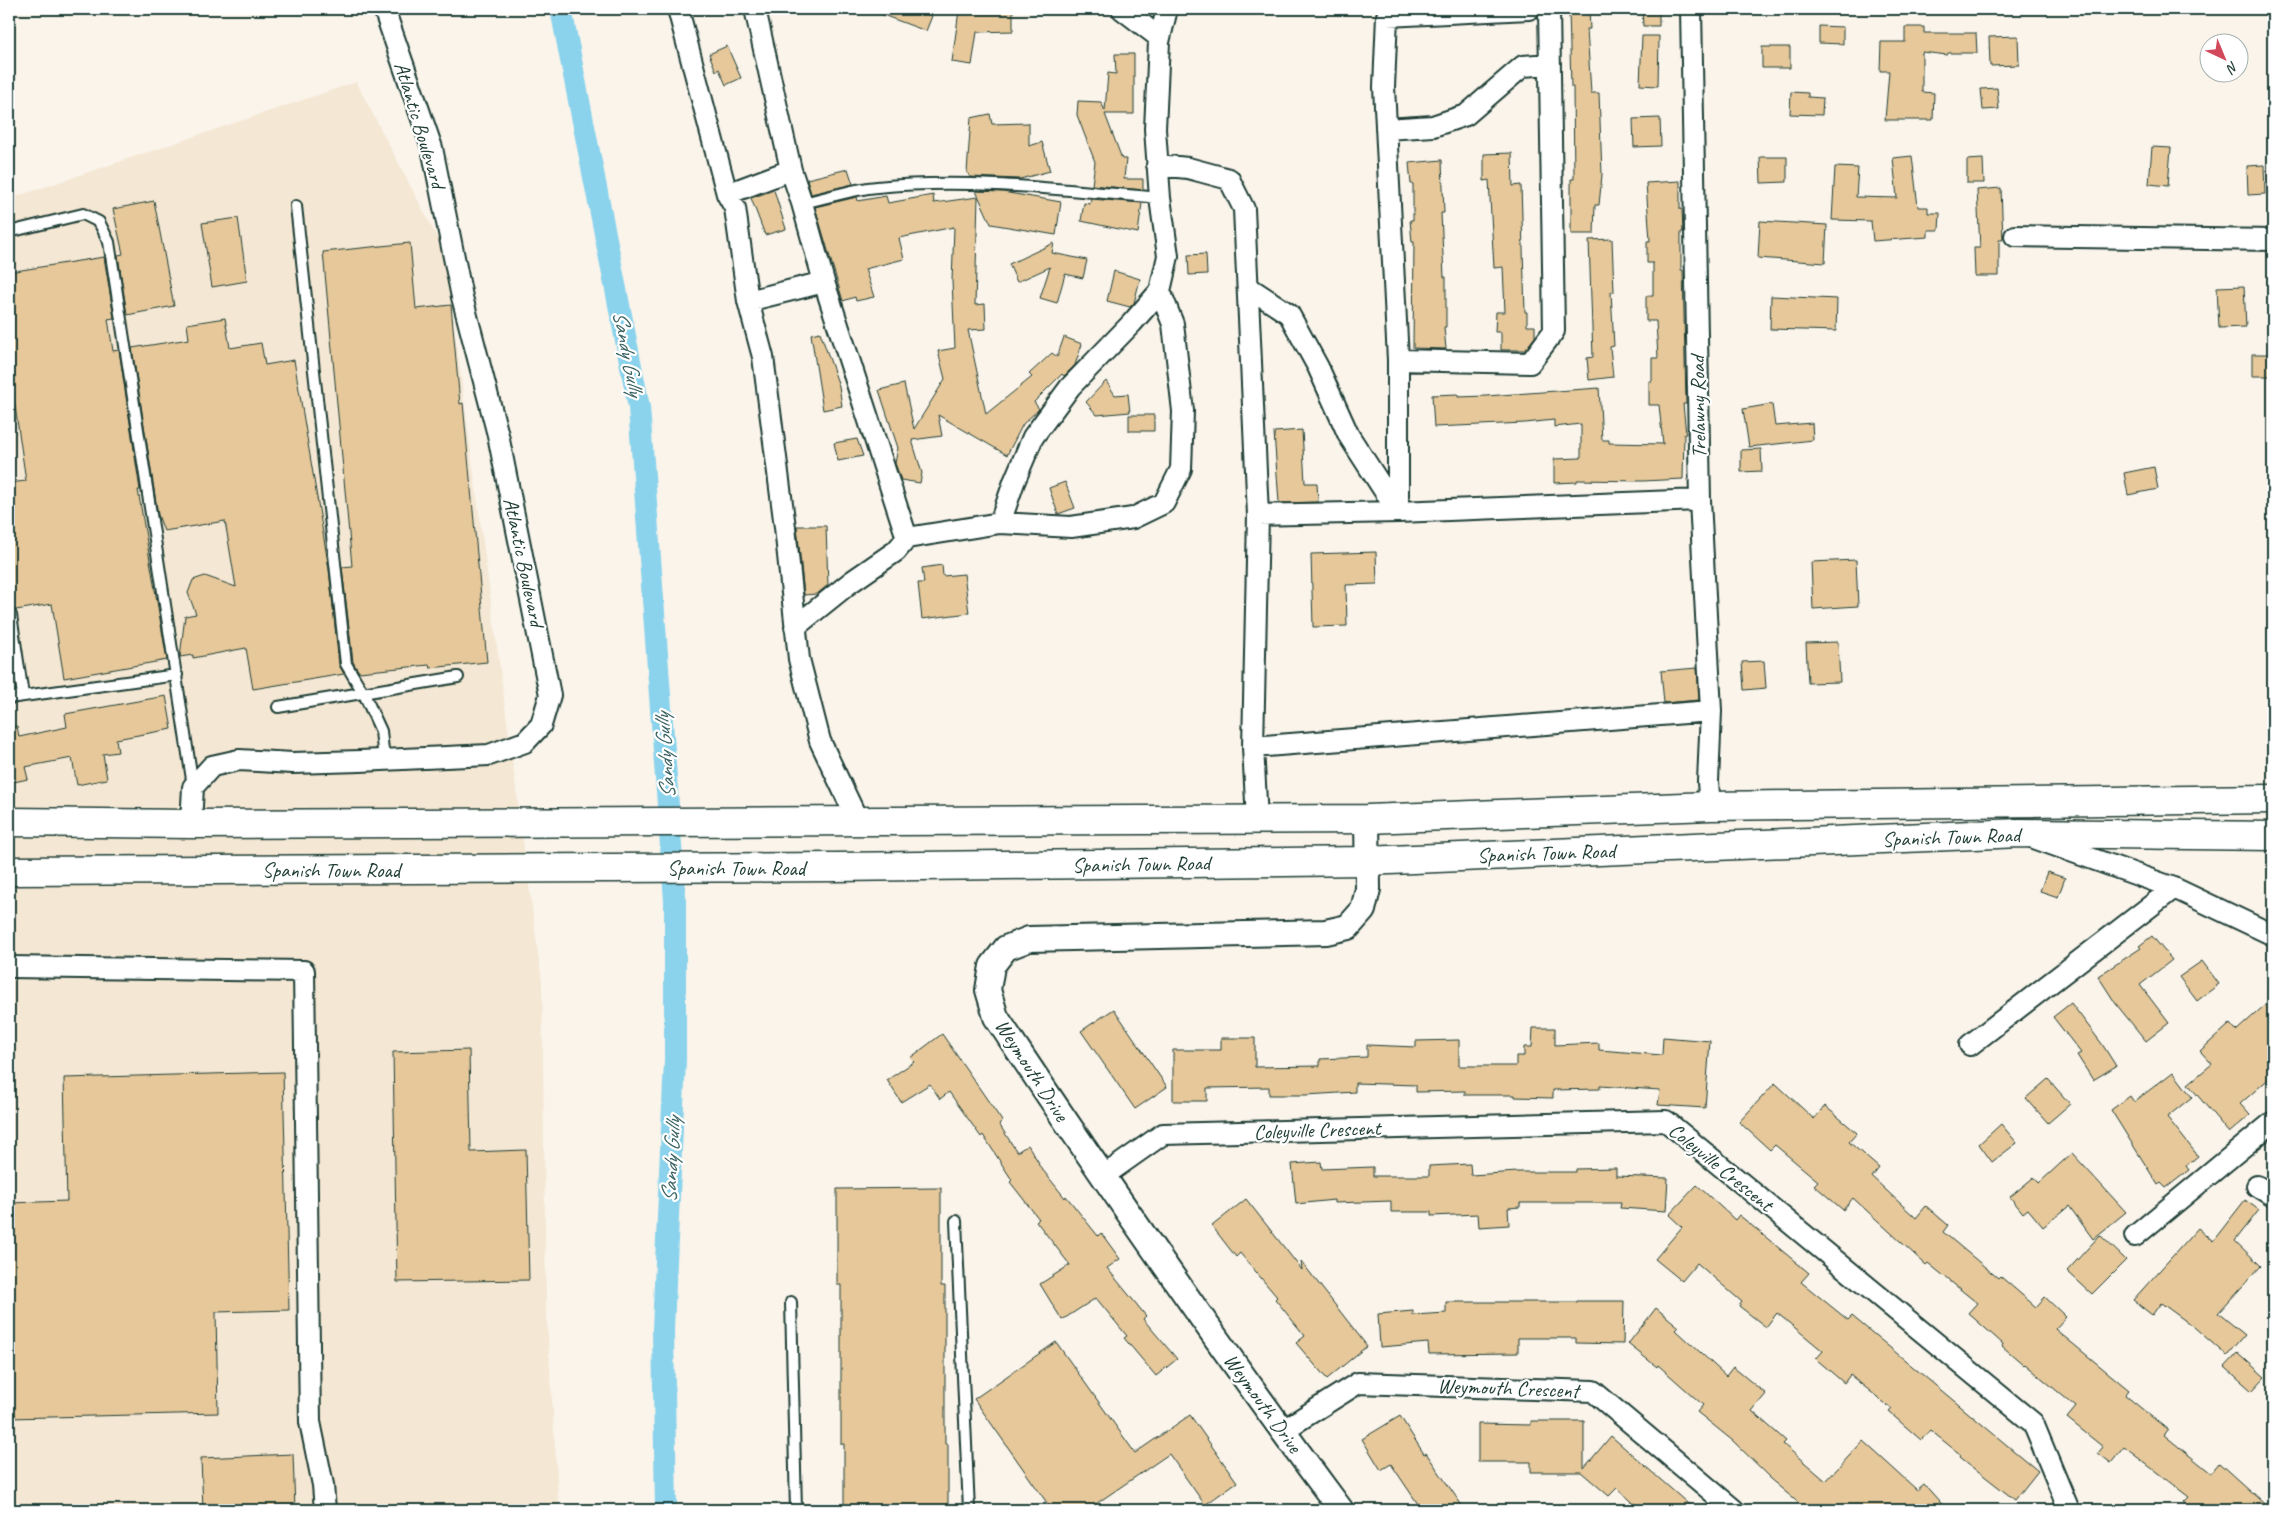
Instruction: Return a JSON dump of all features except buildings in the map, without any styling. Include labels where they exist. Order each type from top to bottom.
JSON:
[{"type":"highway","name":"Spanish Town Road","points":[[9,822],[191,824],[1367,819],[1710,806],[2273,798]]},
{"type":"highway","name":"Spanish Town Road","points":[[9,872],[836,868],[1366,861],[2020,834],[2273,836]]},
{"type":"street","name":"Atlantic Boulevard","points":[[193,787],[212,766],[239,760],[293,763],[489,754],[525,742],[542,725],[550,695],[498,435],[462,297],[432,148],[384,9]]},
{"type":"street","points":[[678,9],[727,194],[735,208],[748,301],[762,358],[785,527],[799,659],[820,741],[858,821]]},
{"type":"street","points":[[755,9],[791,170],[824,282],[907,538]]},
{"type":"street","points":[[1122,9],[1160,38]]},
{"type":"street","points":[[1000,523],[1033,437],[1070,387],[1160,291],[1168,256],[1160,198],[1155,129],[1160,38],[1168,9]]},
{"type":"street","points":[[1398,512],[1398,360],[1384,87],[1386,11],[1529,9]]},
{"type":"street","points":[[1398,360],[1530,363],[1554,331],[1549,9]]},
{"type":"street","name":"Trelawny Road","points":[[1691,9],[1700,500],[1711,712],[1708,782],[1710,806]]},
{"type":"street","points":[[1386,129],[1433,126],[1466,115],[1523,66],[1550,64]]},
{"type":"street","points":[[1157,165],[1188,168],[1229,179],[1244,209],[1258,515],[1253,747],[1257,820]]},
{"type":"street","points":[[727,194],[791,170]]},
{"type":"street","points":[[2015,236],[2273,240]]},
{"type":"street","points":[[748,301],[824,282]]},
{"type":"street","points":[[1248,287],[1289,314],[1318,367],[1349,436],[1398,512]]},
{"type":"street","points":[[795,628],[851,582],[896,551],[907,538],[1000,523],[1071,527],[1133,518],[1164,504],[1181,469],[1183,411],[1173,324],[1160,291]]},
{"type":"street","points":[[1258,515],[1398,512],[1700,500]]},
{"type":"street","points":[[1253,747],[1711,712]]},
{"type":"street","points":[[191,824],[193,787]]},
{"type":"street","name":"Weymouth Drive","points":[[1341,1510],[1282,1431],[1102,1177],[996,1017],[988,990],[992,966],[1006,948],[1029,938],[1326,932],[1348,927],[1362,910],[1368,889],[1366,861],[1367,819]]},
{"type":"street","points":[[2020,834],[2174,888],[2273,935]]},
{"type":"street","points":[[1970,1045],[2174,888]]},
{"type":"street","points":[[9,966],[304,970],[310,1422],[323,1485],[325,1510]]},
{"type":"street","name":"Coleyville Crescent","points":[[1102,1177],[1163,1134],[1666,1121],[2033,1423],[2069,1510]]},
{"type":"street","points":[[2135,1236],[2273,1122]]},
{"type":"street","name":"Weymouth Crescent","points":[[1282,1431],[1358,1383],[1593,1392],[1734,1510]]},
{"type":"lane","points":[[802,203],[876,187],[934,184],[1026,187],[1160,198]]},
{"type":"lane","points":[[296,206],[346,664],[364,694],[381,731],[384,760]]},
{"type":"lane","points":[[9,232],[83,214],[99,222],[110,242],[193,787]]},
{"type":"lane","points":[[11,615],[23,695]]},
{"type":"lane","points":[[9,698],[177,675]]},
{"type":"lane","points":[[278,708],[458,677]]},
{"type":"lane","points":[[956,1221],[969,1510]]},
{"type":"lane","points":[[791,1302],[796,1510]]},
{"type":"shaded area","points":[[356,82],[444,250],[542,983],[546,1306],[559,1510],[9,1510],[9,199]]},
{"type":"waterway","name":"Sandy Gully","points":[[561,9],[639,407],[675,901],[675,1060],[663,1329],[666,1510]]}]
